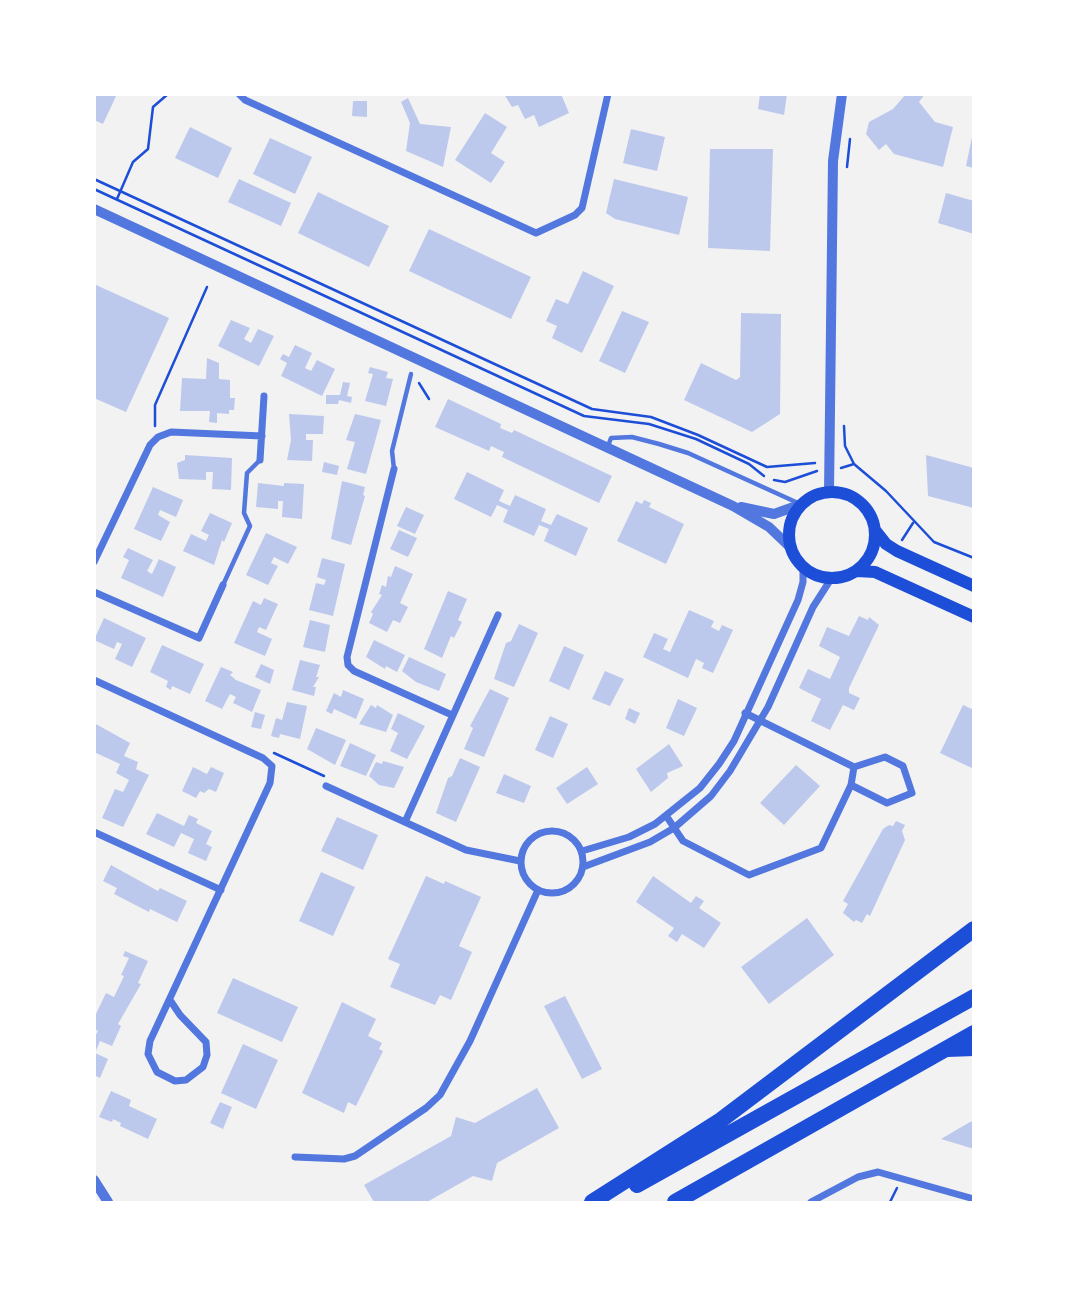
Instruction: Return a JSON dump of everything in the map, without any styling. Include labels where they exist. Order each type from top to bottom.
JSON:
[{"type":"highway","points":[[592,1202],[721,1120],[974,929]]},
{"type":"highway","points":[[605,1202],[974,997]]},
{"type":"highway","points":[[675,1202],[974,1033]]},
{"type":"highway","points":[[945,1049],[974,1048]]},
{"type":"main road","points":[[974,586],[886,544],[875,530],[865,506],[855,498],[829,492],[802,504],[790,524],[791,548],[803,567],[811,573],[831,579],[857,571],[875,572],[974,617]]},
{"type":"main road","points":[[857,571],[872,553],[875,530]]},
{"type":"street","points":[[239,94],[244,100],[536,233],[575,215],[582,208],[608,94]]},
{"type":"street","points":[[829,492],[833,161],[842,94]]},
{"type":"street","points":[[94,209],[733,506],[769,527],[791,548]]},
{"type":"street","points":[[260,460],[264,396]]},
{"type":"street","points":[[94,562],[150,445],[158,437],[171,432],[262,436]]},
{"type":"street","points":[[394,469],[347,657],[348,665],[452,715]]},
{"type":"street","points":[[733,506],[774,514],[802,504]]},
{"type":"street","points":[[582,851],[629,837],[667,817],[700,788],[719,764],[798,600],[803,582],[803,567]]},
{"type":"street","points":[[583,867],[635,849],[674,828],[710,796],[730,771],[760,720],[813,607],[831,579]]},
{"type":"street","points":[[94,592],[199,638],[223,585]]},
{"type":"street","points":[[405,822],[498,615]]},
{"type":"street","points":[[94,680],[264,758],[272,766],[271,783],[150,1041],[148,1054],[157,1072],[176,1081],[186,1080],[202,1066],[207,1055],[206,1042],[180,1015],[170,1000]]},
{"type":"street","points":[[745,713],[854,766],[885,757],[903,766],[912,793],[887,803],[851,785]]},
{"type":"street","points":[[667,817],[683,841],[749,874],[821,848],[851,785],[854,766]]},
{"type":"street","points":[[326,786],[467,850],[520,861]]},
{"type":"street","points":[[553,830],[575,840],[582,851],[583,867],[580,876],[566,890],[547,893],[538,890],[525,878],[520,861],[523,849],[531,839],[553,830]]},
{"type":"street","points":[[94,832],[221,890]]},
{"type":"street","points":[[295,1157],[344,1159],[355,1156],[426,1108],[440,1095],[470,1041],[538,890]]},
{"type":"street","points":[[811,1202],[867,1173],[901,1178],[974,1199]]},
{"type":"street","points":[[94,1180],[108,1202]]},
{"type":"lane","points":[[394,469],[392,451],[411,374]]},
{"type":"lane","points":[[607,446],[611,438],[659,444],[688,453],[780,497],[802,504]]},
{"type":"lane","points":[[223,585],[250,526],[244,513],[247,473],[260,460]]},
{"type":"path","points":[[116,199],[133,162],[148,149],[153,107],[169,94]]},
{"type":"path","points":[[847,179],[852,127]]},
{"type":"path","points":[[94,178],[592,409],[651,417],[767,467],[854,464]]},
{"type":"path","points":[[94,189],[584,416],[649,424],[696,439],[779,482],[793,480],[829,466]]},
{"type":"path","points":[[158,437],[153,419],[155,405],[207,287]]},
{"type":"path","points":[[411,374],[429,399]]},
{"type":"path","points":[[844,421],[845,446],[854,464],[886,491],[934,542],[974,558]]},
{"type":"path","points":[[264,758],[277,752],[323,774],[326,786]]},
{"type":"path","points":[[890,1202],[901,1178]]},
{"type":"building","points":[[94,94],[117,94],[103,124],[94,120]]},
{"type":"building","points":[[504,94],[561,94],[569,113],[539,127],[534,115],[525,119],[518,105],[512,107]]},
{"type":"building","points":[[760,94],[787,94],[784,115],[758,109]]},
{"type":"building","points":[[906,94],[925,94],[919,102],[935,122],[953,127],[943,167],[894,154],[886,144],[879,150],[866,134],[869,122],[893,109]]},
{"type":"building","points":[[408,98],[420,124],[451,127],[443,167],[406,151],[410,123],[401,102]]},
{"type":"building","points":[[353,101],[367,101],[367,117],[352,116]]},
{"type":"building","points":[[485,113],[507,127],[491,153],[505,162],[491,183],[455,160]]},
{"type":"building","points":[[190,127],[232,148],[218,178],[175,158]]},
{"type":"building","points":[[631,129],[665,137],[657,171],[623,163]]},
{"type":"building","points":[[974,137],[974,168],[966,166]]},
{"type":"building","points":[[270,138],[312,157],[295,194],[253,174]]},
{"type":"building","points":[[710,149],[773,149],[770,251],[708,248]]},
{"type":"building","points":[[239,179],[291,203],[281,226],[228,202]]},
{"type":"building","points":[[614,179],[688,197],[679,235],[615,219],[606,213]]},
{"type":"building","points":[[318,192],[389,226],[369,267],[298,233]]},
{"type":"building","points":[[946,193],[974,201],[974,234],[938,223]]},
{"type":"building","points":[[429,229],[531,277],[511,319],[409,271]]},
{"type":"building","points":[[583,271],[614,286],[582,353],[552,338],[557,326],[546,321],[556,299],[568,304]]},
{"type":"building","points":[[96,285],[169,318],[126,412],[94,398]]},
{"type":"building","points":[[622,311],[649,322],[625,373],[599,361]]},
{"type":"building","points":[[741,313],[781,314],[780,414],[752,432],[684,400],[701,363],[736,380],[740,377]]},
{"type":"building","points":[[231,320],[250,328],[244,339],[251,343],[258,329],[274,336],[259,366],[218,346]]},
{"type":"building","points":[[295,345],[312,353],[305,368],[311,371],[317,360],[335,369],[322,396],[281,376],[287,363],[280,359],[283,354],[289,357]]},
{"type":"building","points":[[207,358],[219,363],[219,379],[230,380],[230,398],[235,398],[234,410],[229,410],[229,414],[217,413],[217,423],[209,422],[210,411],[180,411],[182,378],[206,379]]},
{"type":"building","points":[[370,367],[388,372],[386,378],[393,379],[386,406],[365,401],[373,374],[368,373]]},
{"type":"building","points":[[343,382],[350,383],[347,396],[352,397],[351,403],[339,400],[338,404],[326,404],[326,395],[340,395]]},
{"type":"building","points":[[448,399],[501,424],[500,428],[512,433],[514,430],[612,476],[599,503],[502,457],[504,452],[491,446],[489,451],[435,427]]},
{"type":"building","points":[[289,414],[324,416],[323,434],[306,434],[306,440],[313,440],[312,461],[287,460],[291,440]]},
{"type":"building","points":[[355,414],[381,420],[366,474],[347,469],[355,442],[346,440]]},
{"type":"building","points":[[185,455],[232,458],[231,490],[212,489],[213,472],[206,472],[206,480],[179,479],[177,463],[185,460]]},
{"type":"building","points":[[926,455],[974,468],[974,508],[928,496]]},
{"type":"building","points":[[324,462],[339,466],[337,475],[322,472]]},
{"type":"building","points":[[467,472],[504,490],[499,501],[510,506],[515,495],[546,509],[541,521],[551,525],[557,514],[588,528],[576,556],[544,541],[549,529],[539,525],[534,536],[503,522],[508,510],[497,505],[491,517],[454,499]]},
{"type":"building","points":[[342,481],[365,487],[365,496],[351,545],[331,539]]},
{"type":"building","points":[[258,483],[284,486],[284,483],[304,484],[302,519],[282,517],[283,501],[278,501],[278,509],[256,507]]},
{"type":"building","points":[[153,487],[183,500],[176,517],[160,510],[158,515],[170,522],[161,541],[134,529]]},
{"type":"building","points":[[644,500],[651,503],[649,507],[684,524],[666,564],[617,541],[636,501],[642,504]]},
{"type":"building","points":[[406,507],[424,515],[415,534],[397,526]]},
{"type":"building","points":[[210,513],[232,523],[224,542],[222,540],[214,565],[183,551],[191,534],[206,541],[209,535],[201,531]]},
{"type":"building","points":[[399,530],[417,538],[408,557],[390,549]]},
{"type":"building","points":[[266,533],[297,547],[288,564],[274,557],[271,563],[278,566],[268,585],[246,575]]},
{"type":"building","points":[[128,548],[153,560],[147,571],[152,574],[159,559],[176,567],[163,597],[121,578],[129,560],[123,557]]},
{"type":"building","points":[[322,558],[345,564],[333,616],[309,610],[316,583],[324,585],[326,580],[317,577]]},
{"type":"building","points":[[395,566],[413,574],[400,603],[408,607],[400,623],[393,620],[387,632],[369,623],[373,614],[371,612],[382,595],[379,594],[382,585],[386,587],[388,576],[391,577]]},
{"type":"building","points":[[448,591],[467,599],[458,620],[462,622],[454,638],[451,636],[442,658],[424,649]]},
{"type":"building","points":[[264,598],[278,604],[266,630],[259,627],[257,632],[272,639],[265,656],[234,643],[253,601],[261,605]]},
{"type":"building","points":[[689,610],[714,621],[711,627],[719,631],[722,625],[733,630],[713,673],[702,668],[704,663],[696,659],[688,678],[643,657],[654,633],[668,639],[663,649],[670,652]]},
{"type":"building","points":[[859,616],[868,620],[869,617],[879,625],[849,688],[849,693],[860,698],[854,710],[843,705],[830,730],[811,721],[821,699],[799,688],[808,669],[830,679],[840,657],[819,646],[827,627],[849,636]]},
{"type":"building","points":[[104,618],[146,638],[132,667],[115,659],[122,644],[117,642],[114,649],[94,640]]},
{"type":"building","points":[[310,620],[330,625],[325,652],[303,647]]},
{"type":"building","points":[[519,624],[538,633],[514,687],[494,679],[506,643],[511,641]]},
{"type":"building","points":[[374,640],[405,655],[397,672],[386,666],[385,669],[366,657]]},
{"type":"building","points":[[162,645],[204,664],[190,694],[172,686],[171,690],[166,687],[168,681],[150,672]]},
{"type":"building","points":[[564,646],[584,655],[569,690],[549,681]]},
{"type":"building","points":[[409,657],[446,674],[439,691],[416,682],[402,671]]},
{"type":"building","points":[[300,660],[320,665],[316,677],[319,677],[313,687],[316,687],[314,696],[292,690]]},
{"type":"building","points":[[261,664],[274,670],[270,684],[255,677]]},
{"type":"building","points":[[221,667],[233,672],[230,675],[236,680],[261,690],[252,712],[233,703],[236,697],[230,694],[222,709],[205,701]]},
{"type":"building","points":[[605,671],[624,679],[610,706],[592,699]]},
{"type":"building","points":[[490,689],[509,698],[484,757],[464,749],[473,728],[470,726]]},
{"type":"building","points":[[343,690],[364,699],[356,719],[334,709],[332,714],[326,711],[334,693],[341,697]]},
{"type":"building","points":[[678,699],[697,708],[684,736],[666,728]]},
{"type":"building","points":[[287,702],[307,706],[300,739],[280,734],[279,738],[271,736],[276,718],[282,720]]},
{"type":"building","points":[[371,705],[376,708],[377,705],[393,715],[386,732],[359,724]]},
{"type":"building","points":[[963,705],[974,710],[974,769],[940,753]]},
{"type":"building","points":[[629,708],[640,713],[635,724],[625,719]]},
{"type":"building","points":[[255,712],[265,715],[261,729],[251,727]]},
{"type":"building","points":[[398,713],[425,726],[407,759],[390,751],[398,733],[391,729]]},
{"type":"building","points":[[550,716],[568,724],[553,758],[535,750]]},
{"type":"building","points":[[94,723],[130,743],[124,756],[138,762],[136,769],[149,775],[123,827],[102,818],[115,789],[123,792],[129,780],[116,773],[120,764],[94,752]]},
{"type":"building","points":[[316,728],[346,740],[335,765],[307,749]]},
{"type":"building","points":[[350,743],[376,755],[366,776],[340,766]]},
{"type":"building","points":[[669,744],[683,766],[667,773],[668,778],[651,792],[636,769]]},
{"type":"building","points":[[460,758],[480,767],[456,822],[436,813],[448,778],[452,776]]},
{"type":"building","points":[[383,761],[404,767],[394,788],[379,785],[369,776],[376,762],[382,764]]},
{"type":"building","points":[[796,765],[820,786],[784,825],[760,803]]},
{"type":"building","points":[[193,767],[207,774],[211,767],[224,773],[216,792],[209,789],[204,793],[200,791],[196,798],[182,791]]},
{"type":"building","points":[[587,767],[598,784],[567,804],[556,788]]},
{"type":"building","points":[[504,774],[531,786],[524,803],[496,793]]},
{"type":"building","points":[[157,813],[184,826],[189,815],[198,819],[196,823],[212,831],[206,844],[212,847],[206,861],[188,853],[194,839],[181,833],[174,847],[146,834]]},
{"type":"building","points":[[337,817],[378,835],[363,870],[321,851]]},
{"type":"building","points":[[896,821],[905,825],[902,831],[905,840],[870,916],[867,914],[862,923],[856,920],[854,922],[843,913],[848,904],[843,901],[883,829],[889,825],[893,826]]},
{"type":"building","points":[[111,865],[158,891],[160,888],[187,901],[177,922],[150,909],[149,912],[114,894],[117,888],[103,881]]},
{"type":"building","points":[[321,872],[355,887],[333,936],[299,921]]},
{"type":"building","points":[[426,876],[444,884],[445,881],[481,897],[459,946],[472,952],[451,1000],[440,995],[435,1005],[390,987],[400,964],[388,959]]},
{"type":"building","points":[[653,876],[691,903],[696,896],[704,901],[699,908],[721,923],[704,948],[682,934],[677,942],[668,936],[674,928],[636,902]]},
{"type":"building","points":[[807,918],[834,955],[769,1004],[741,967]]},
{"type":"building","points":[[125,951],[148,961],[138,983],[141,984],[118,1024],[121,1026],[112,1046],[100,1041],[95,1053],[108,1059],[100,1078],[94,1075],[94,1038],[98,1031],[94,1029],[96,1014],[106,993],[114,997],[124,976],[121,975],[129,958],[123,956]]},
{"type":"building","points":[[233,978],[298,1007],[282,1042],[217,1013]]},
{"type":"building","points":[[565,996],[602,1069],[582,1079],[544,1006]]},
{"type":"building","points":[[342,1002],[376,1019],[368,1036],[382,1043],[379,1049],[383,1051],[356,1106],[348,1102],[344,1113],[302,1093]]},
{"type":"building","points":[[243,1044],[278,1060],[256,1109],[221,1093]]},
{"type":"building","points":[[537,1088],[559,1128],[497,1163],[492,1181],[473,1176],[427,1202],[374,1202],[364,1185],[451,1136],[456,1117],[475,1123]]},
{"type":"building","points":[[111,1091],[131,1100],[129,1106],[157,1119],[148,1139],[120,1126],[121,1123],[113,1119],[112,1122],[99,1117]]},
{"type":"building","points":[[220,1102],[232,1107],[223,1129],[210,1123]]},
{"type":"building","points":[[974,1121],[974,1149],[941,1139],[970,1122]]}]
